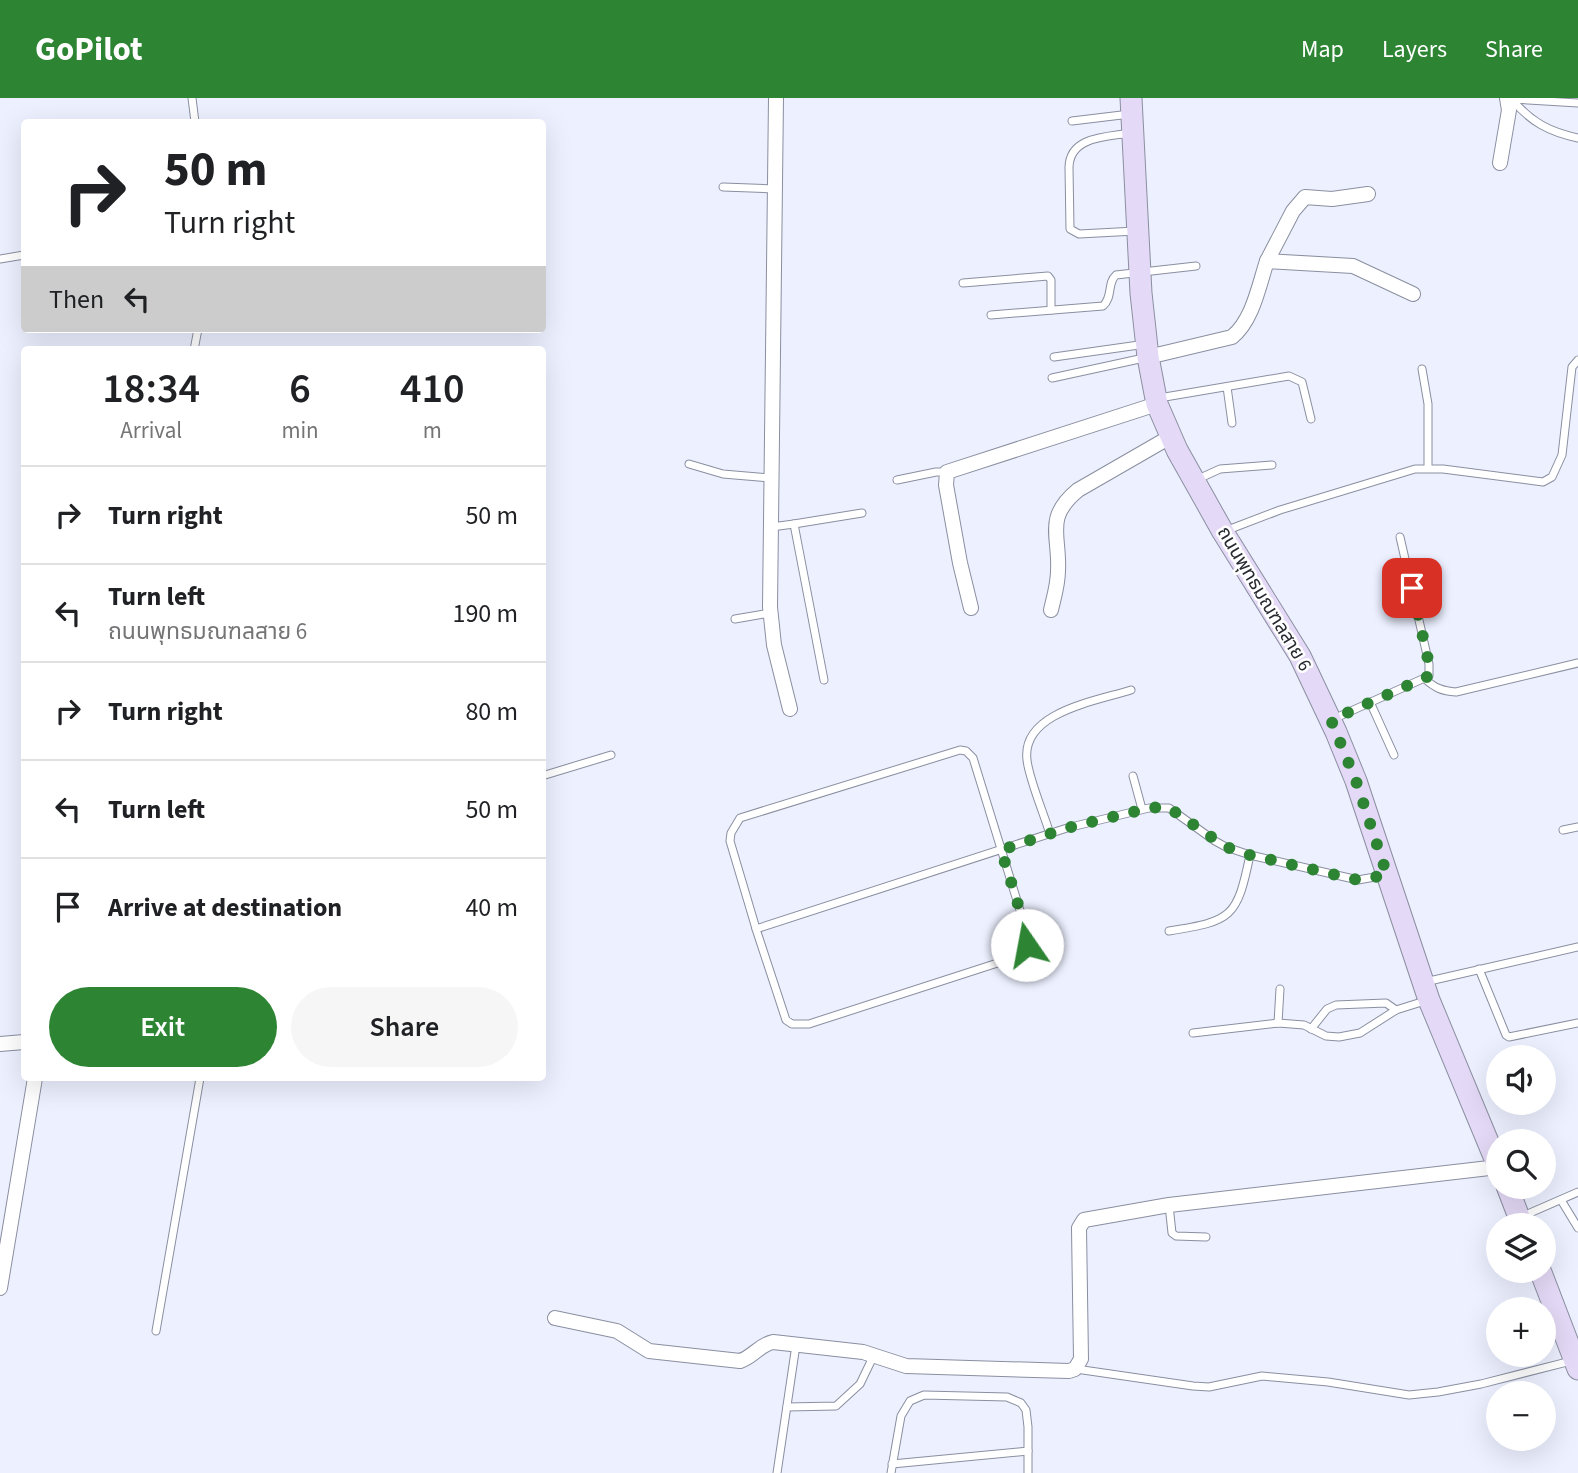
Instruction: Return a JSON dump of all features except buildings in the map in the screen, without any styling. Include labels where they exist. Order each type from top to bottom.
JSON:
[{"type":"main road","name":"ถนนพุทธมณฑลสาย 6","points":[[1131,115],[1139,271],[1147,350],[1156,401],[1174,444],[1193,479],[1223,532],[1286,629],[1331,720],[1356,781],[1426,991],[1486,1137]]},
{"type":"main road","points":[[1544,1283],[1576,1364]]},
{"type":"street","points":[[776,98],[770,613],[774,645],[790,709]]},
{"type":"street","points":[[1500,163],[1509,99]]},
{"type":"street","points":[[1147,350],[1220,341],[1232,337],[1240,331],[1246,320],[1268,261],[1293,211],[1305,197],[1332,199],[1368,194]]},
{"type":"street","points":[[1268,261],[1353,266],[1413,294]]},
{"type":"street","points":[[971,608],[960,562],[946,482],[947,472],[1156,401]]},
{"type":"street","points":[[1051,610],[1059,569],[1057,515],[1065,501],[1078,490],[1174,444]]},
{"type":"street","points":[[0,1044],[21,1042]]},
{"type":"street","points":[[0,1288],[34,1081]]},
{"type":"street","points":[[555,1318],[617,1331],[649,1351],[740,1361],[750,1358],[764,1344],[773,1342],[863,1352],[906,1366],[1069,1371],[1075,1369],[1081,1359],[1079,1228],[1084,1220],[1169,1205],[1486,1167]]},
{"type":"lane","points":[[192,98],[194,119]]},
{"type":"lane","points":[[1509,99],[1578,103]]},
{"type":"lane","points":[[1509,99],[1522,113],[1545,129],[1578,138]]},
{"type":"lane","points":[[1072,121],[1131,115]]},
{"type":"lane","points":[[1131,115],[1073,150],[1069,158],[1070,229],[1079,234],[1137,230]]},
{"type":"lane","points":[[723,187],[775,189]]},
{"type":"lane","points":[[0,259],[21,256]]},
{"type":"lane","points":[[991,315],[1103,306],[1108,299],[1113,277],[1139,271],[1196,266]]},
{"type":"lane","points":[[963,283],[1048,276],[1051,280],[1051,310]]},
{"type":"lane","points":[[1054,357],[1147,350]]},
{"type":"lane","points":[[1052,378],[1147,350]]},
{"type":"lane","points":[[1223,532],[1280,510],[1415,469],[1428,468],[1542,482],[1552,477],[1562,455],[1572,367],[1578,360]]},
{"type":"lane","points":[[1422,369],[1428,415],[1428,468]]},
{"type":"lane","points":[[1156,401],[1289,376],[1302,382],[1311,419]]},
{"type":"lane","points":[[1227,387],[1232,423]]},
{"type":"lane","points":[[689,464],[723,474],[770,478]]},
{"type":"lane","points":[[1193,479],[1220,469],[1272,465]]},
{"type":"lane","points":[[897,480],[947,472]]},
{"type":"lane","points":[[771,527],[863,513]]},
{"type":"lane","points":[[794,524],[824,680]]},
{"type":"lane","points":[[1331,720],[1425,679],[1430,672],[1400,537]]},
{"type":"lane","points":[[735,619],[770,613]]},
{"type":"lane","points":[[1425,679],[1443,691],[1456,692],[1578,663]]},
{"type":"lane","points":[[1050,834],[1027,761],[1031,736],[1040,724],[1055,715],[1131,690]]},
{"type":"lane","points":[[1370,702],[1394,755]]},
{"type":"lane","points":[[961,750],[973,758],[1027,933],[1024,952],[1013,958],[808,1024],[792,1024],[786,1020],[756,929],[730,841],[731,833],[740,818],[961,750]]},
{"type":"lane","points":[[546,775],[611,755]]},
{"type":"lane","points":[[1133,776],[1142,809]]},
{"type":"lane","points":[[756,929],[1050,834],[1142,809],[1169,808],[1214,841],[1250,855],[1358,880],[1387,875]]},
{"type":"lane","points":[[1563,830],[1578,827]]},
{"type":"lane","points":[[1170,931],[1218,921],[1230,912],[1242,894],[1250,855]]},
{"type":"lane","points":[[1193,1033],[1278,1023],[1304,1025],[1326,1036],[1360,1034],[1426,991],[1479,969],[1578,947]]},
{"type":"lane","points":[[1479,969],[1509,1037],[1578,1023]]},
{"type":"lane","points":[[1278,1023],[1280,989]]},
{"type":"lane","points":[[1311,1029],[1320,1015],[1336,1005],[1385,1003],[1396,1010]]},
{"type":"lane","points":[[156,1331],[199,1081]]},
{"type":"lane","points":[[1537,1213],[1578,1192]]},
{"type":"lane","points":[[1561,1200],[1578,1228]]},
{"type":"lane","points":[[1169,1205],[1172,1233],[1176,1236],[1206,1237]]},
{"type":"lane","points":[[777,1473],[796,1345]]},
{"type":"lane","points":[[787,1407],[836,1406],[860,1384],[874,1355]]},
{"type":"lane","points":[[1075,1369],[1209,1387],[1262,1376],[1284,1377],[1409,1395],[1438,1392],[1576,1364]]},
{"type":"lane","points":[[891,1473],[901,1416],[910,1401],[924,1395],[1007,1397],[1021,1403],[1026,1410],[1028,1473]]},
{"type":"lane","points":[[892,1464],[1028,1451]]},
{"type":"route","points":[[1027,945],[1027,933],[1001,850],[1067,828],[1149,808],[1169,808],[1214,841],[1250,855],[1358,880],[1387,875],[1356,781],[1331,720],[1429,676],[1429,664],[1412,588]]}]
